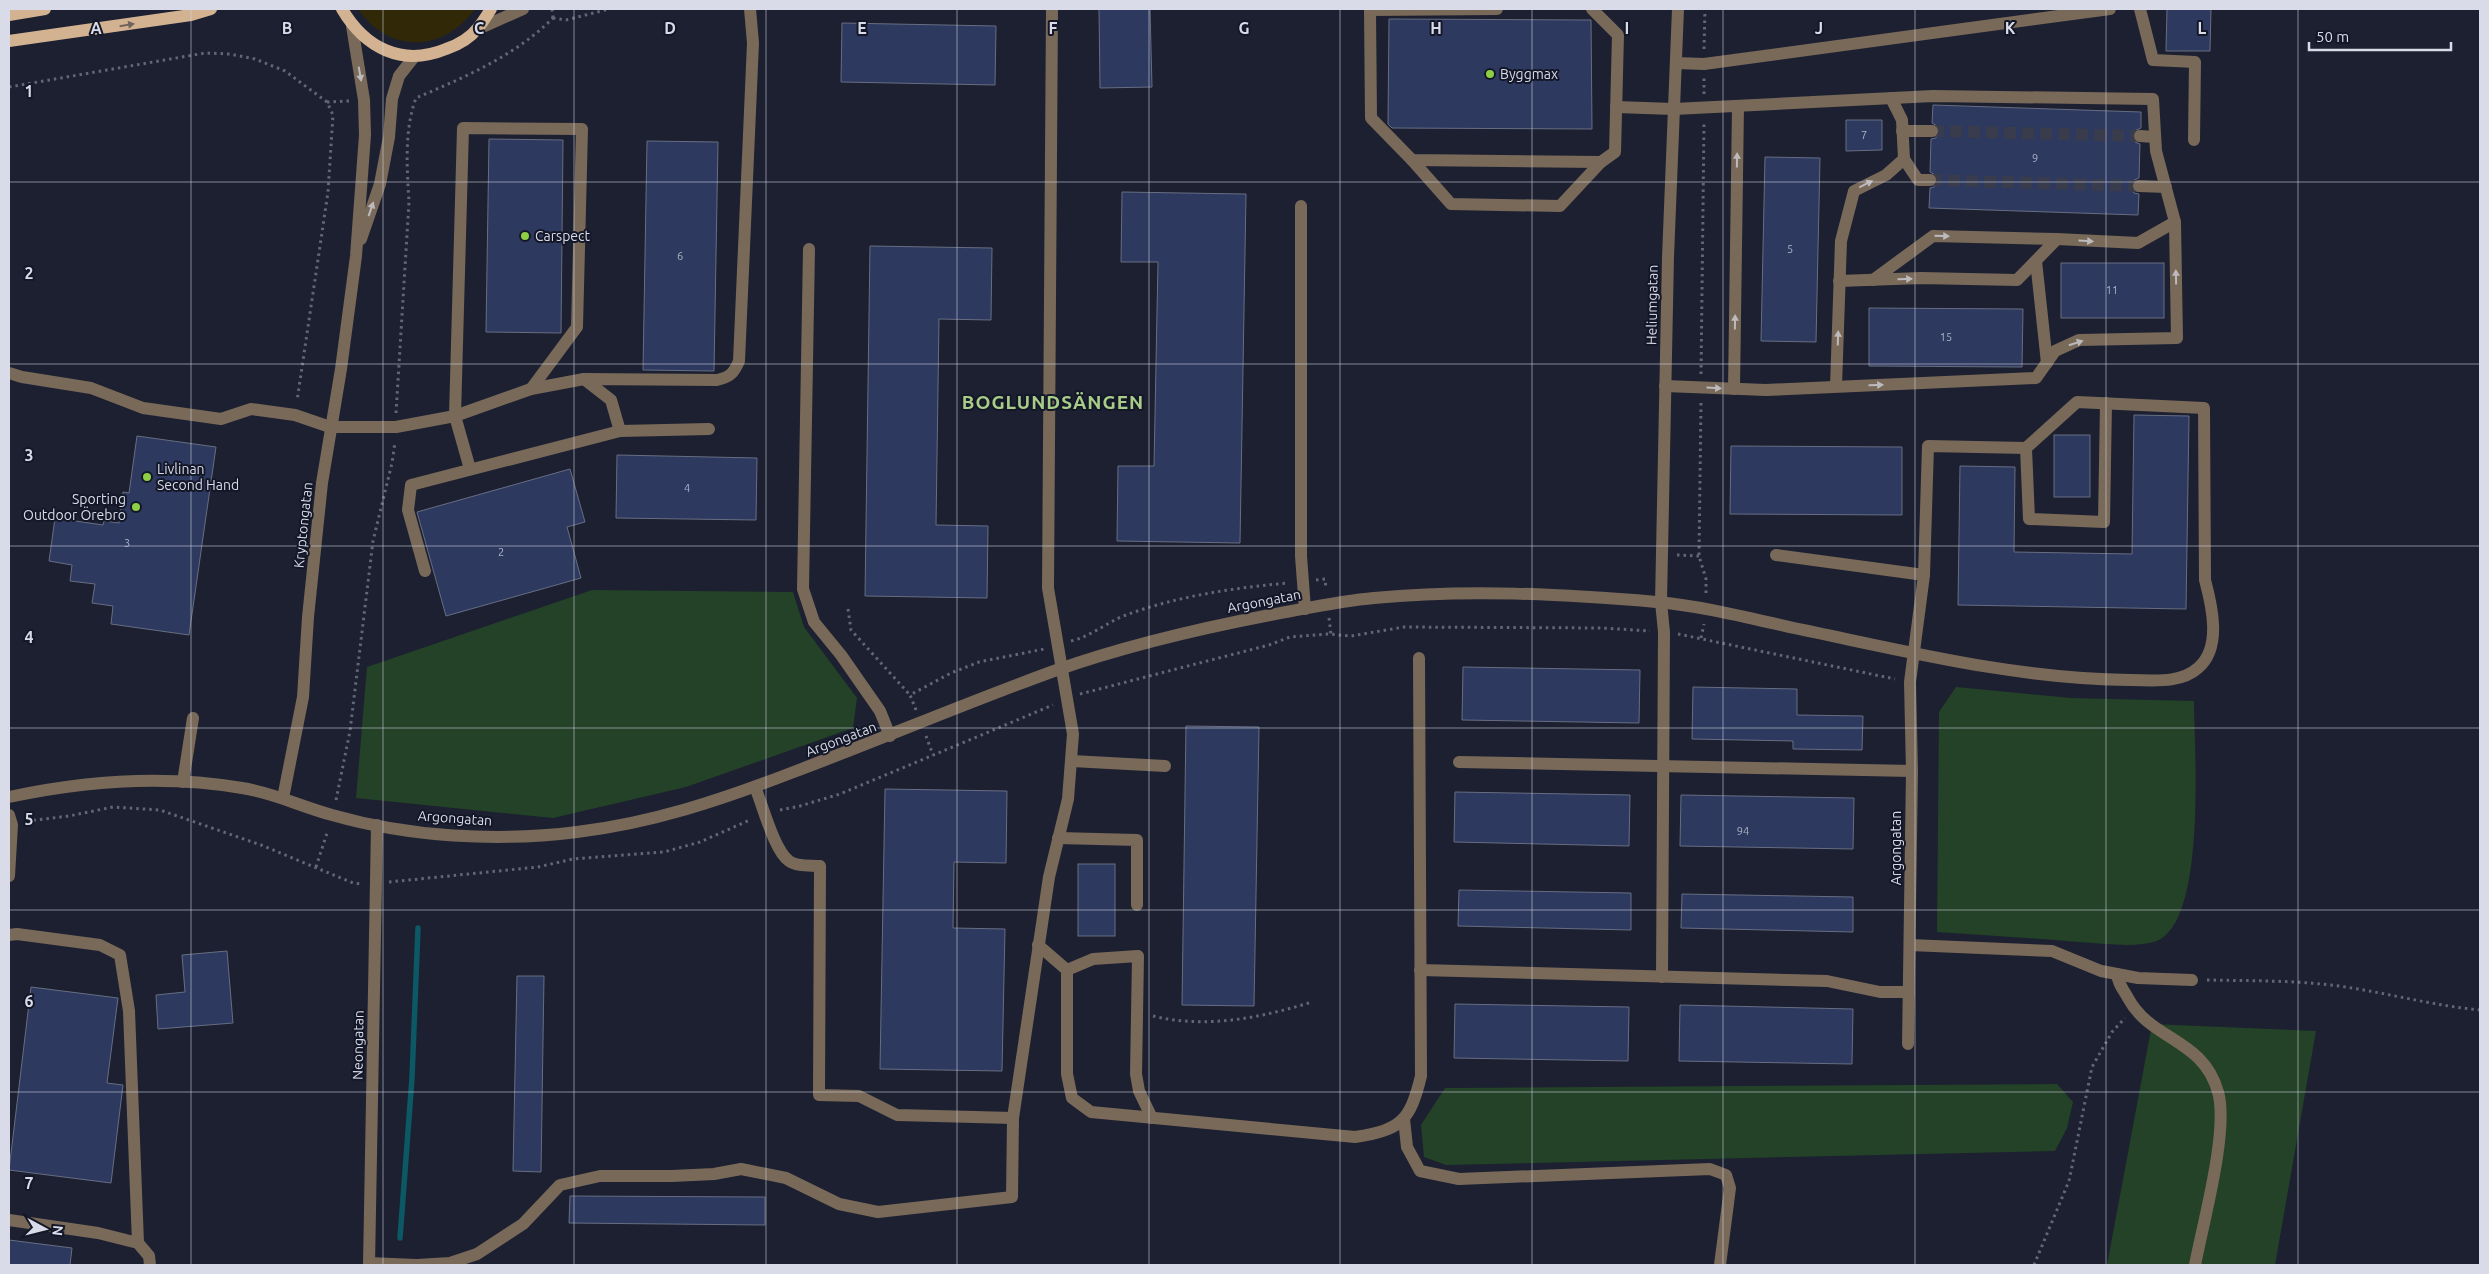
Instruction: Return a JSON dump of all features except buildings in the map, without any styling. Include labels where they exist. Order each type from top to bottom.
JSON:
[{"type":"main road","points":[[9,15],[45,9]]},
{"type":"main road","points":[[9,42],[191,15],[211,9]]},
{"type":"main road","points":[[342,9],[352,26],[367,40],[387,52],[414,57],[435,54],[459,44],[478,29],[491,9]]},
{"type":"street","points":[[478,29],[523,9]]},
{"type":"street","points":[[9,373],[22,377],[91,388],[143,408],[222,419],[251,410],[295,415],[330,427],[396,427],[455,416],[531,389],[584,379],[717,380],[727,378],[735,372],[739,361],[753,43],[750,9]]},
{"type":"street","points":[[369,1264],[450,1264],[477,1254],[523,1224],[560,1185],[600,1176],[714,1174],[741,1169],[786,1178],[840,1204],[878,1212],[1012,1197],[1013,1118],[1049,877],[1068,799],[1073,734],[1048,588],[1052,9]]},
{"type":"street","points":[[1496,9],[1370,10],[1371,118],[1451,204],[1560,206],[1601,162],[1615,152],[1618,35],[1592,9]]},
{"type":"street","name":"Heliumgatan","points":[[1661,602],[1665,386],[1678,9]]},
{"type":"street","points":[[1676,63],[1704,64],[2110,9]]},
{"type":"street","points":[[2140,9],[2153,60],[2195,62],[2194,140]]},
{"type":"street","name":"Kryptongatan","points":[[283,798],[303,697],[308,617],[330,427],[341,369],[356,256],[365,135],[364,100],[352,26]]},
{"type":"street","name":"Kryptongatan","points":[[356,256],[380,184],[389,137],[392,98],[399,76],[414,57]]},
{"type":"street","points":[[1616,107],[1674,109],[1933,96],[2153,99],[2156,151],[2175,222],[2177,338],[2079,340],[2055,351],[2036,378],[1766,390],[1665,386]]},
{"type":"street","points":[[1892,98],[1902,120],[1904,159],[1918,180],[1930,180]]},
{"type":"street","points":[[1734,389],[1738,106]]},
{"type":"street","points":[[470,469],[455,416],[463,128],[582,129],[577,327],[531,389]]},
{"type":"street","points":[[1902,130],[1932,131]]},
{"type":"street","points":[[2140,136],[2155,137]]},
{"type":"street","points":[[1836,386],[1841,241],[1854,191],[1886,175],[1904,159]]},
{"type":"street","points":[[1412,160],[1601,162]]},
{"type":"street","points":[[2139,186],[2166,187]]},
{"type":"street","points":[[1300,206],[1301,556],[1305,608]]},
{"type":"street","points":[[1873,280],[1933,236],[2138,243],[2175,222]]},
{"type":"street","points":[[1839,282],[1921,278],[2017,280],[2057,239]]},
{"type":"street","name":"Argongatan","points":[[809,249],[803,589],[814,622],[880,711],[890,736]]},
{"type":"street","points":[[2036,261],[2047,363]]},
{"type":"street","points":[[584,379],[611,400],[620,432]]},
{"type":"street","points":[[1912,652],[1924,575],[1928,446],[2026,448],[2077,402],[2106,404],[2104,522],[2029,519],[2026,448]]},
{"type":"street","name":"Argongatan","points":[[9,797],[55,787],[103,783],[183,782],[245,788],[283,798],[326,814],[378,825],[445,834],[523,836],[570,833],[662,818],[755,787],[1062,668],[1163,638],[1305,608],[1372,598],[1450,594],[1529,595],[1661,602],[1706,609],[2021,673],[2100,680],[2169,680],[2189,674],[2202,666],[2208,657],[2212,639],[2212,606],[2205,580],[2204,408],[2106,404]]},
{"type":"street","points":[[425,572],[408,510],[411,485],[620,432],[709,429]]},
{"type":"street","points":[[1776,555],[1924,575]]},
{"type":"street","points":[[1661,602],[1664,632],[1662,977]]},
{"type":"street","name":"Argongatan","points":[[1908,1044],[1912,771],[1910,682],[1912,652]]},
{"type":"street","points":[[1038,945],[1067,970],[1067,1074],[1072,1098],[1091,1112],[1355,1137],[1384,1132],[1404,1119],[1415,1100],[1421,1076],[1419,658]]},
{"type":"street","points":[[183,782],[194,718]]},
{"type":"street","points":[[1072,761],[1166,766]]},
{"type":"street","points":[[1459,762],[1663,768],[1912,771]]},
{"type":"street","points":[[755,787],[776,846],[789,862],[798,865],[820,866],[819,1095],[859,1096],[897,1116],[1013,1118]]},
{"type":"street","points":[[9,876],[10,820]]},
{"type":"street","name":"Neongatan","points":[[369,1264],[378,825]]},
{"type":"street","points":[[1058,838],[1137,840],[1137,905]]},
{"type":"street","points":[[9,935],[17,934],[100,945],[120,955],[129,1011],[138,1243]]},
{"type":"street","points":[[1910,945],[2052,951],[2101,971],[2138,978],[2192,980]]},
{"type":"street","points":[[1067,970],[1094,959],[1138,956],[1136,1074],[1139,1091],[1152,1118]]},
{"type":"street","points":[[1420,970],[1827,981],[1880,992],[1909,992]]},
{"type":"street","points":[[2117,974],[2119,986],[2134,1008],[2148,1023],[2192,1050],[2208,1069],[2219,1092],[2221,1133],[2195,1265]]},
{"type":"street","points":[[1404,1119],[1407,1147],[1420,1171],[1459,1179],[1710,1169],[1726,1175],[1730,1188],[1720,1265]]},
{"type":"street","points":[[9,1220],[98,1233],[138,1243],[149,1256],[150,1265]]},
{"type":"path","points":[[552,9],[553,18]]},
{"type":"path","points":[[553,18],[566,20],[609,9]]},
{"type":"path","points":[[1701,638],[1706,609],[1706,579],[1699,556],[1705,9]]},
{"type":"path","points":[[396,413],[410,202],[408,169],[410,113],[416,98],[478,72],[539,32],[553,18]]},
{"type":"path","points":[[9,87],[205,53],[230,54],[255,59],[285,71],[327,102],[333,115],[328,192],[295,415]]},
{"type":"path","points":[[327,102],[355,101]]},
{"type":"path","points":[[336,801],[350,731],[373,541],[395,445]]},
{"type":"path","points":[[1663,555],[1699,556]]},
{"type":"path","points":[[848,609],[852,630],[910,695]]},
{"type":"path","points":[[1088,691],[1269,645],[1290,637],[1328,634],[1351,636],[1404,627],[1602,628],[1664,632],[1910,682]]},
{"type":"path","points":[[782,809],[800,806],[840,794],[1042,710]]},
{"type":"path","points":[[10,820],[113,808],[160,810],[262,844],[353,883],[376,883],[520,869],[573,859],[664,852],[700,842],[748,820]]},
{"type":"path","points":[[316,868],[326,837]]},
{"type":"path","points":[[2192,980],[2304,982],[2352,988],[2442,1006],[2480,1010]]},
{"type":"path","points":[[1137,1012],[1174,1021],[1226,1021],[1279,1012],[1312,1002]]},
{"type":"path","points":[[2034,1265],[2069,1182],[2092,1067],[2112,1032],[2134,1008]]},
{"type":"green space","points":[[592,590],[793,592],[804,627],[857,698],[853,728],[686,787],[553,818],[356,798],[367,667]]},
{"type":"green space","points":[[1956,687],[2071,698],[2194,701],[2196,794],[2194,833],[2190,871],[2183,904],[2171,929],[2154,942],[2126,945],[1937,932],[1939,712]]},
{"type":"green space","points":[[2152,1024],[2316,1031],[2275,1265],[2107,1265]]},
{"type":"green space","points":[[2057,1084],[2073,1102],[2067,1128],[2055,1151],[1446,1165],[1424,1157],[1421,1125],[1445,1088]]},
{"type":"sand","points":[[358,9],[475,9],[448,34],[432,40],[416,42],[400,40],[385,34],[371,24]]},
{"type":"waterway","points":[[400,1238],[412,1078],[418,928]]},
{"type":"tunnel","points":[[1932,131],[2140,136]]},
{"type":"tunnel","points":[[1930,180],[2139,186]]},
{"type":"place","name":"Byggmax","points":[[1490,74]]},
{"type":"place","name":"Carspect","points":[[525,236]]},
{"type":"place","name":"Livlinan Second Hand","points":[[147,477]]},
{"type":"place","name":"Sporting Outdoor Örebro","points":[[136,507]]},
{"type":"district","name":"BOGLUNDSÄNGEN","points":[[1053,402]]}]
